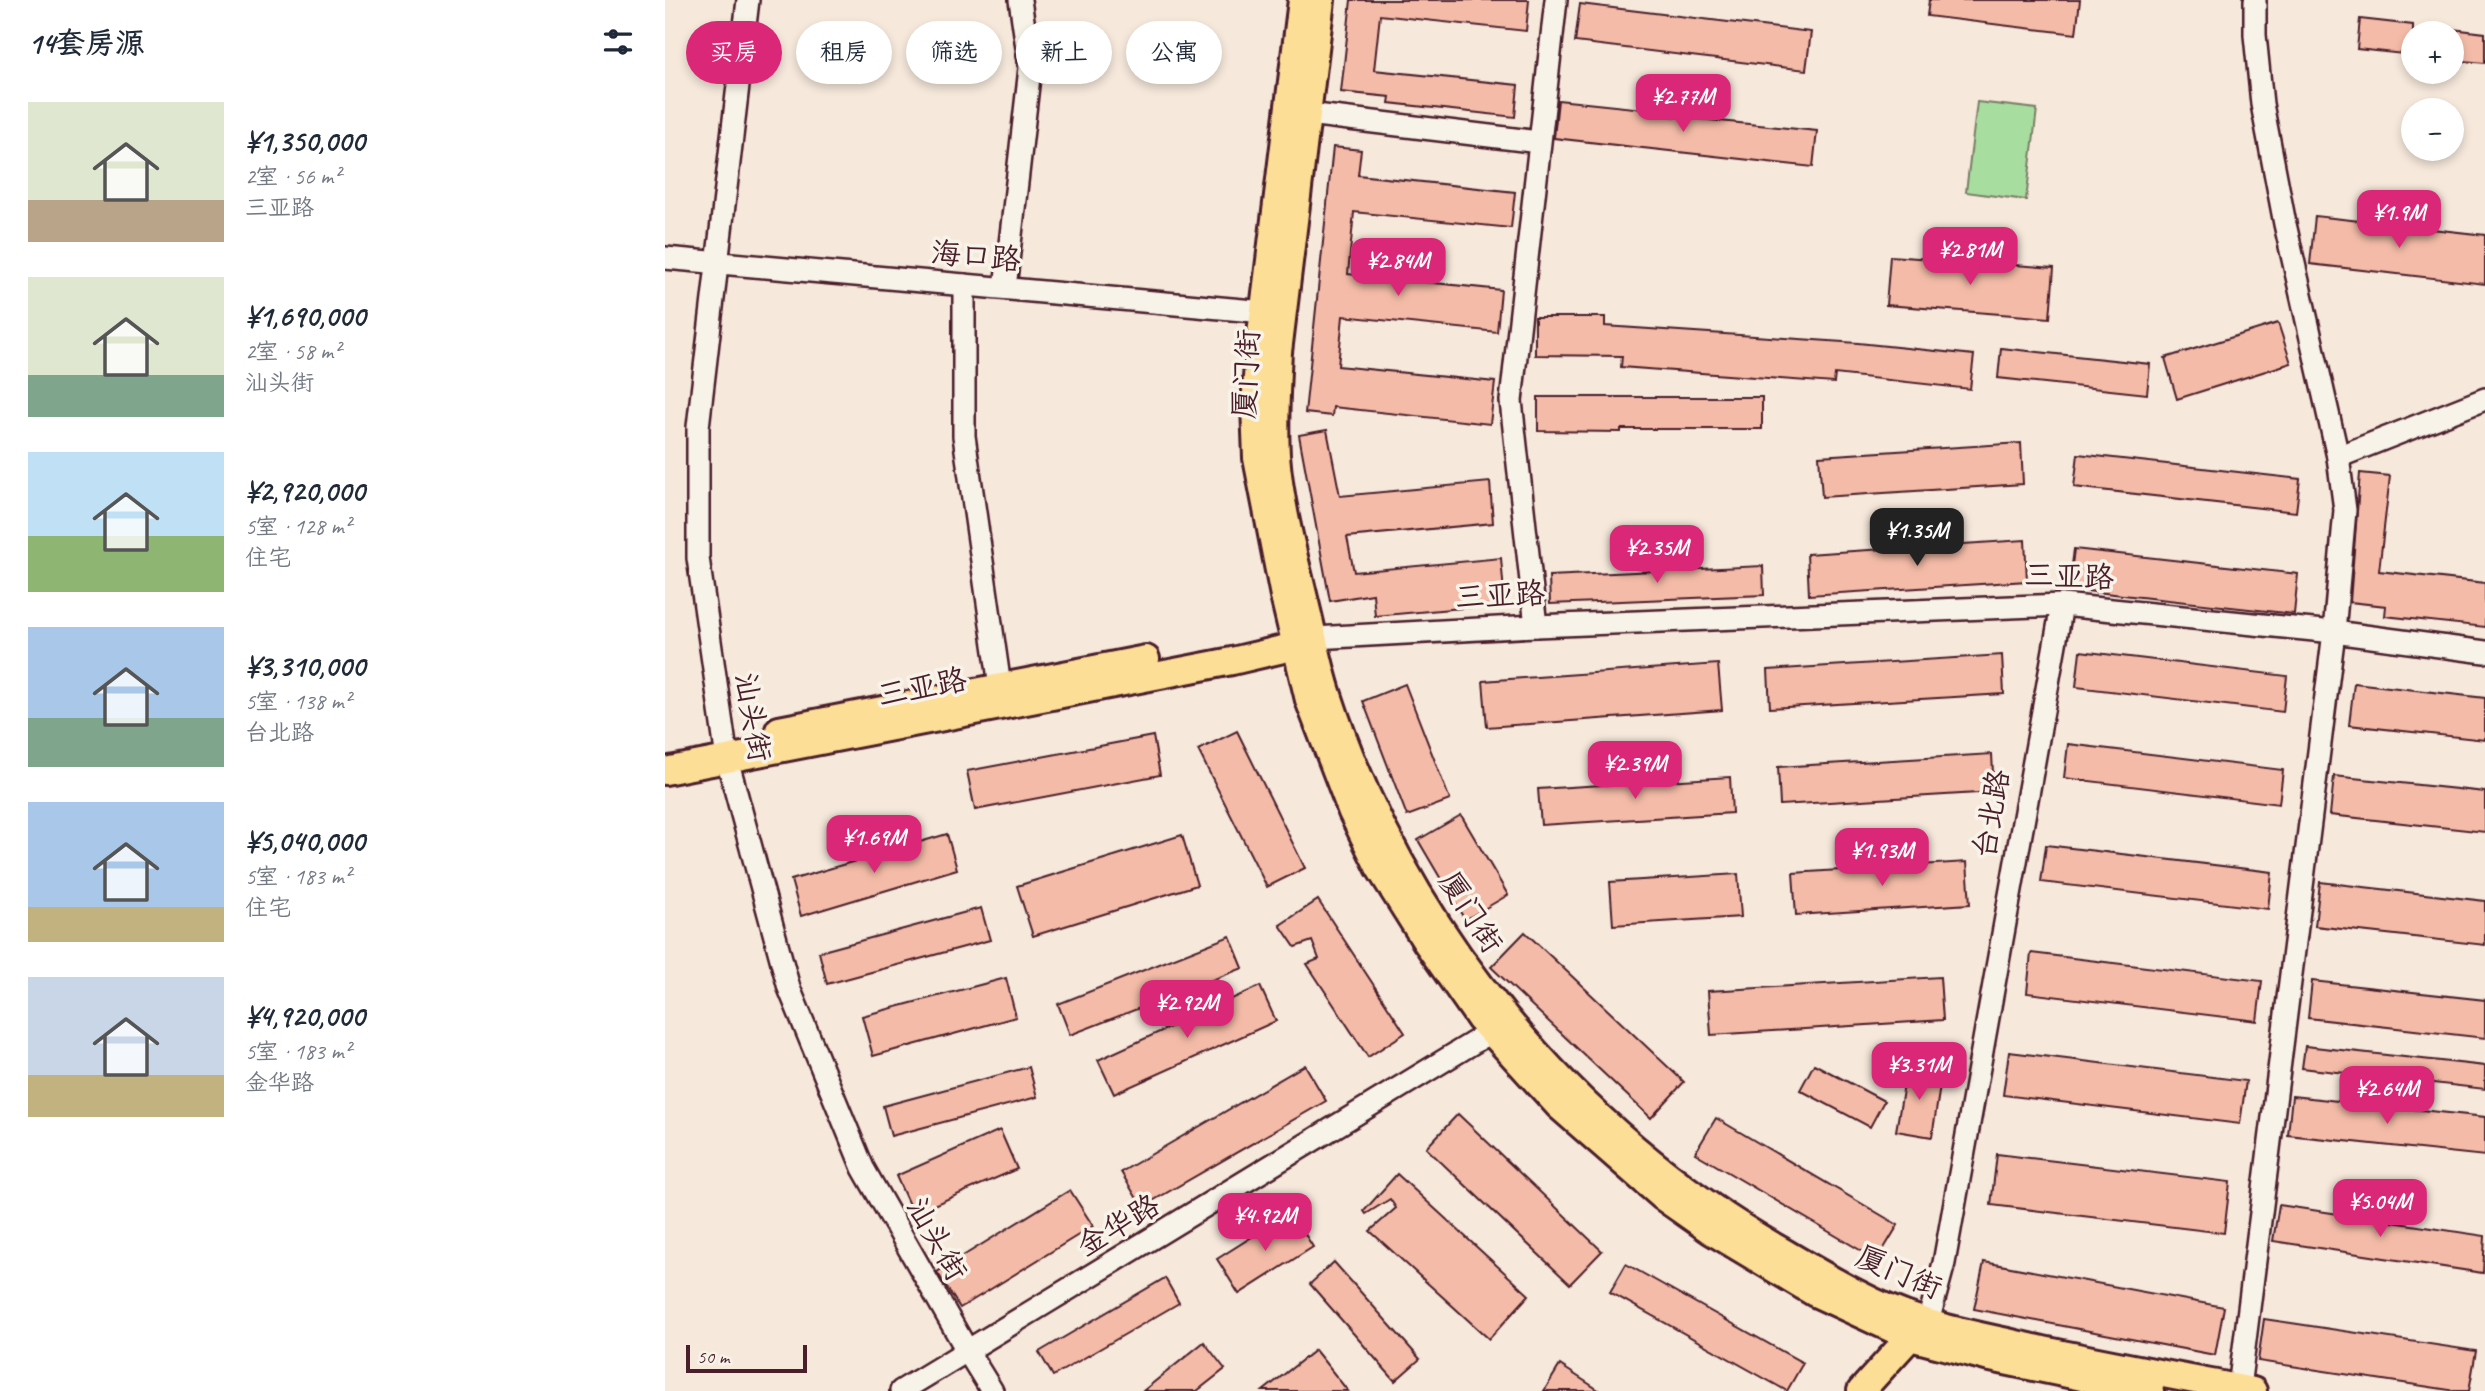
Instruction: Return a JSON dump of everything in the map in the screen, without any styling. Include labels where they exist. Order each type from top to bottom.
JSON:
[{"type":"main road","name":"厦门街","points":[[1298,112],[1302,0]]},
{"type":"main road","name":"厦门街","points":[[1321,0],[1298,112],[1272,313],[1276,457],[1301,639],[1327,694],[1370,805],[1397,858],[1441,930],[1495,1007],[1500,1026],[1674,1182],[1720,1214],[1813,1269],[1924,1329],[2046,1370],[2150,1391]]},
{"type":"main road","name":"三亚路","points":[[665,771],[726,750],[1301,639]]},
{"type":"main road","name":"三亚路","points":[[665,753],[726,750]]},
{"type":"main road","name":"厦门街","points":[[1924,1329],[2246,1390]]},
{"type":"main road","name":"台北路","points":[[1861,1391],[1924,1329]]},
{"type":"main road","name":"台北路","points":[[1882,1391],[1924,1329]]},
{"type":"street","name":"汕头街","points":[[748,0],[698,427],[698,558],[726,750],[789,988],[863,1168],[992,1391]]},
{"type":"street","points":[[1005,288],[1030,68],[1020,0]]},
{"type":"street","points":[[1536,626],[1511,401],[1556,0]]},
{"type":"street","points":[[2246,1390],[2334,632],[2344,510],[2338,457],[2285,225],[2262,104],[2255,35],[2255,0]]},
{"type":"street","points":[[1298,112],[1539,142]]},
{"type":"street","name":"海口路","points":[[665,258],[1272,313]]},
{"type":"street","points":[[964,285],[964,436],[1001,696]]},
{"type":"street","points":[[2338,457],[2485,399]]},
{"type":"street","name":"三亚路","points":[[1301,639],[1536,626],[2062,605],[2334,632],[2485,652]]},
{"type":"street","name":"台北路","points":[[1924,1329],[1947,1251],[2062,605]]},
{"type":"street","name":"金华路","points":[[901,1391],[1500,1026]]},
{"type":"green space","points":[[1977,102],[2037,109],[2026,200],[1966,192]]},
{"type":"building","points":[[1351,0],[1529,0],[1526,31],[1380,15],[1374,70],[1518,85],[1515,117],[1389,103],[1390,97],[1341,92]]},
{"type":"building","points":[[1929,0],[2080,0],[2076,34],[1927,16]]},
{"type":"building","points":[[1580,4],[1811,32],[1806,70],[1575,42]]},
{"type":"building","points":[[2360,19],[2401,24],[2401,54],[2357,49]]},
{"type":"building","points":[[2464,30],[2485,33],[2485,63],[2464,61]]},
{"type":"building","points":[[1558,100],[1672,112],[1671,116],[1817,131],[1813,167],[1554,138]]},
{"type":"building","points":[[1333,147],[1361,150],[1358,175],[1515,192],[1511,228],[1354,212],[1348,274],[1501,290],[1497,332],[1343,316],[1338,366],[1495,382],[1490,424],[1333,407],[1332,416],[1305,413]]},
{"type":"building","points":[[2315,216],[2485,235],[2485,284],[2310,264]]},
{"type":"building","points":[[1890,256],[2054,268],[2050,318],[1886,305]]},
{"type":"building","points":[[1535,317],[1605,317],[1605,326],[1858,343],[1974,355],[1970,389],[1835,374],[1834,383],[1621,367],[1622,356],[1535,355]]},
{"type":"building","points":[[2278,323],[2291,363],[2177,399],[2165,358]]},
{"type":"building","points":[[2001,348],[2150,364],[2147,394],[1998,378]]},
{"type":"building","points":[[1538,397],[1762,397],[1762,429],[1538,431]]},
{"type":"building","points":[[1327,430],[1340,496],[1490,482],[1493,523],[1347,537],[1354,572],[1501,558],[1505,604],[1375,616],[1373,594],[1330,601],[1299,435]]},
{"type":"building","points":[[2021,443],[2023,484],[1822,497],[1819,456]]},
{"type":"building","points":[[2078,454],[2300,479],[2296,512],[2074,487]]},
{"type":"building","points":[[2360,473],[2390,476],[2379,571],[2485,583],[2485,627],[2385,616],[2386,606],[2350,602]]},
{"type":"building","points":[[2025,540],[2027,581],[1809,595],[1807,554]]},
{"type":"building","points":[[2074,549],[2298,574],[2294,614],[2069,589]]},
{"type":"building","points":[[1763,566],[1764,595],[1550,604],[1549,576]]},
{"type":"building","points":[[2080,651],[2287,676],[2283,712],[2076,687]]},
{"type":"building","points":[[2002,655],[2004,694],[1770,708],[1768,670]]},
{"type":"building","points":[[1718,664],[1722,710],[1487,727],[1483,681]]},
{"type":"building","points":[[2354,683],[2485,698],[2485,740],[2349,725]]},
{"type":"building","points":[[1405,684],[1450,800],[1407,816],[1363,701]]},
{"type":"building","points":[[1237,731],[1305,868],[1267,887],[1198,750]]},
{"type":"building","points":[[1153,736],[1160,775],[975,810],[967,771]]},
{"type":"building","points":[[2068,744],[2283,770],[2279,804],[2064,778]]},
{"type":"building","points":[[1992,754],[1994,792],[1780,805],[1778,767]]},
{"type":"building","points":[[2334,776],[2485,792],[2485,832],[2330,815]]},
{"type":"building","points":[[1730,777],[1732,813],[1541,825],[1538,789]]},
{"type":"building","points":[[1461,815],[1508,895],[1465,920],[1418,840]]},
{"type":"building","points":[[947,834],[957,869],[801,916],[791,880]]},
{"type":"building","points":[[1182,835],[1197,885],[1033,936],[1017,886]]},
{"type":"building","points":[[2046,845],[2272,872],[2268,909],[2041,882]]},
{"type":"building","points":[[1967,862],[1970,904],[1796,915],[1793,873]]},
{"type":"building","points":[[1738,874],[1741,917],[1613,925],[1610,882]]},
{"type":"building","points":[[2320,882],[2485,901],[2485,945],[2315,926]]},
{"type":"building","points":[[1318,900],[1405,1033],[1368,1057],[1307,964],[1319,959],[1312,941],[1295,947],[1280,925]]},
{"type":"building","points":[[981,908],[990,940],[827,984],[819,952]]},
{"type":"building","points":[[1525,932],[1684,1082],[1651,1118],[1491,967]]},
{"type":"building","points":[[1230,936],[1243,968],[1070,1035],[1058,1004]]},
{"type":"building","points":[[2031,953],[2262,981],[2257,1021],[2027,993]]},
{"type":"building","points":[[1940,977],[1943,1020],[1711,1035],[1708,991]]},
{"type":"building","points":[[1006,978],[1016,1017],[873,1056],[862,1016]]},
{"type":"building","points":[[2312,981],[2485,1000],[2485,1038],[2308,1018]]},
{"type":"building","points":[[1260,986],[1276,1021],[1114,1094],[1098,1060]]},
{"type":"building","points":[[2305,1046],[2485,1066],[2485,1089],[2302,1068]]},
{"type":"building","points":[[2009,1052],[2246,1081],[2240,1124],[2003,1095]]},
{"type":"building","points":[[1814,1064],[1884,1101],[1870,1127],[1800,1090]]},
{"type":"building","points":[[1305,1065],[1326,1101],[1142,1207],[1121,1172]]},
{"type":"building","points":[[1029,1067],[1037,1097],[891,1136],[883,1106]]},
{"type":"building","points":[[1907,1067],[1942,1073],[1932,1137],[1896,1131]]},
{"type":"building","points":[[2292,1096],[2485,1117],[2485,1156],[2288,1135]]},
{"type":"building","points":[[1458,1114],[1602,1251],[1570,1284],[1426,1148]]},
{"type":"building","points":[[1716,1118],[1898,1225],[1877,1260],[1695,1153]]},
{"type":"building","points":[[1000,1130],[1017,1169],[913,1214],[896,1176]]},
{"type":"building","points":[[1997,1154],[2230,1182],[2224,1233],[1991,1205]]},
{"type":"building","points":[[1397,1174],[1529,1295],[1489,1339],[1370,1231],[1396,1208],[1390,1199],[1366,1214],[1364,1211]]},
{"type":"building","points":[[1070,1190],[1093,1226],[960,1308],[937,1272]]},
{"type":"building","points":[[2279,1205],[2485,1236],[2483,1273],[2273,1241]]},
{"type":"building","points":[[1291,1212],[1313,1247],[1239,1294],[1217,1259]]},
{"type":"building","points":[[1334,1262],[1420,1359],[1395,1381],[1310,1284]]},
{"type":"building","points":[[1984,1262],[2224,1307],[2215,1355],[1974,1309]]},
{"type":"building","points":[[1626,1264],[1803,1363],[1787,1391],[1610,1292]]},
{"type":"building","points":[[1165,1278],[1179,1303],[1053,1376],[1039,1352]]},
{"type":"building","points":[[2264,1319],[2476,1351],[2469,1391],[2258,1361]]},
{"type":"building","points":[[1204,1342],[1225,1369],[1197,1391],[1143,1391]]},
{"type":"building","points":[[1315,1350],[1348,1391],[1263,1391]]},
{"type":"building","points":[[1560,1365],[1600,1391],[1544,1391]]}]
